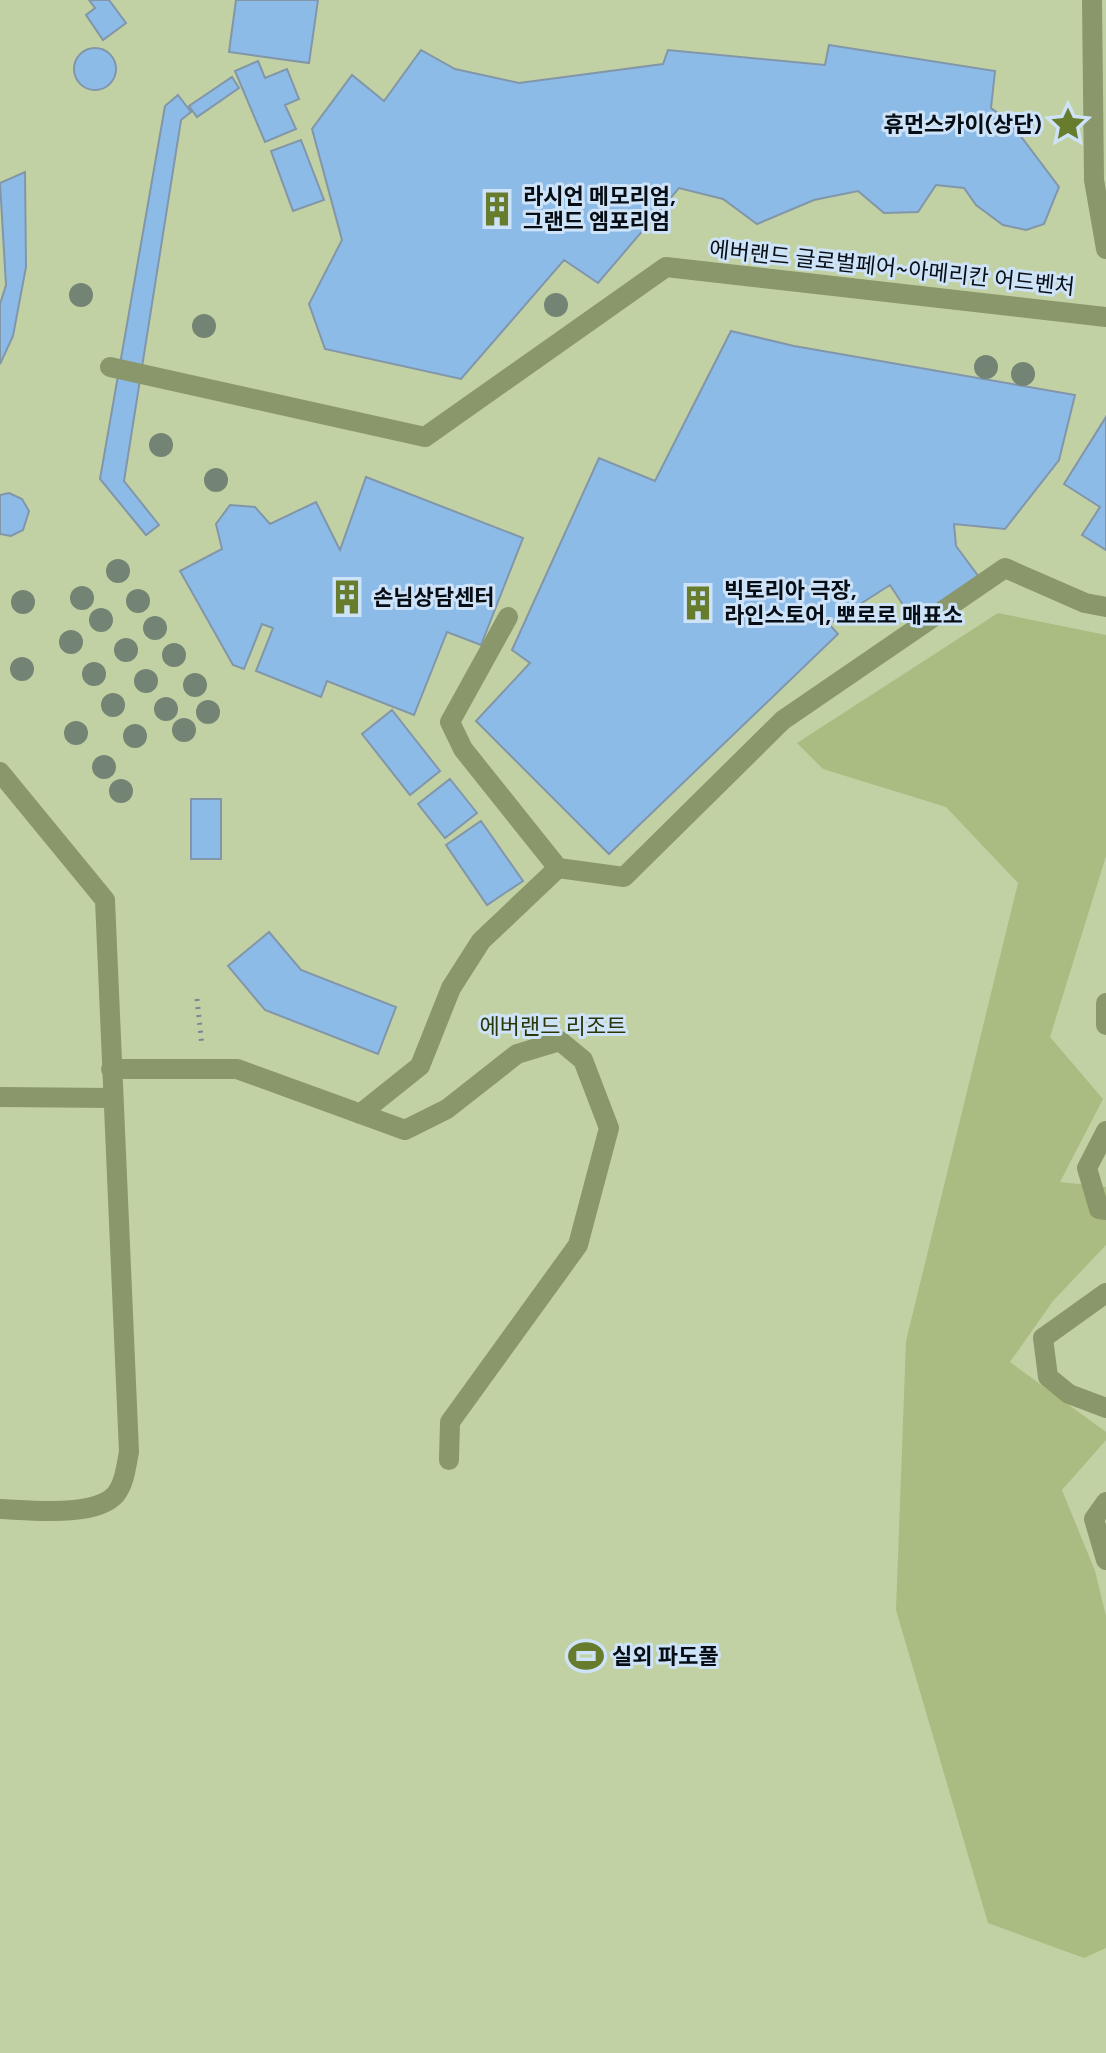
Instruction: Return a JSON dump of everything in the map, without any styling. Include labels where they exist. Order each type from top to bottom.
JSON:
[{"type":"street","points":[[1092,0],[1094,180],[1106,249]]},
{"type":"street","name":"에버랜드 글로벌페어~아메리칸 어드벤처","points":[[110,367],[425,437],[666,267],[1106,317]]},
{"type":"street","points":[[508,617],[450,722],[463,749],[558,868],[624,877],[783,720],[1005,568],[1085,603],[1106,607]]},
{"type":"street","points":[[0,772],[105,900],[129,1452],[123,1481],[114,1496],[94,1507],[0,1509]]},
{"type":"street","points":[[360,1114],[420,1066],[451,988],[481,941],[558,868]]},
{"type":"street","points":[[1106,1003],[1106,1025]]},
{"type":"street","points":[[111,1069],[237,1069],[405,1130],[447,1109],[517,1054],[560,1041],[583,1060],[609,1128],[578,1245],[450,1422],[449,1460]]},
{"type":"street","points":[[0,1097],[112,1098]]},
{"type":"street","points":[[1106,1131],[1087,1168],[1099,1209],[1106,1210]]},
{"type":"street","points":[[1106,1293],[1043,1338],[1048,1377],[1069,1394],[1106,1408]]},
{"type":"street","points":[[1106,1502],[1094,1519],[1106,1560]]},
{"type":"path","points":[[197,999],[204,1071]]},
{"type":"green space","name":"에버랜드 리조트","points":[[0,0],[1106,0],[1106,2053],[0,2053]]},
{"type":"green space","points":[[998,613],[1106,635],[1106,856],[1050,1037],[1103,1099],[1060,1182],[1106,1187],[1106,1245],[1053,1301],[1010,1362],[1106,1432],[1106,1440],[1062,1490],[1095,1571],[1106,1616],[1106,1948],[1084,1958],[988,1923],[896,1610],[906,1341],[1018,883],[946,807],[823,769],[797,743]]},
{"type":"building","points":[[89,0],[109,0],[126,23],[103,40],[86,15],[95,8]]},
{"type":"building","points":[[236,0],[318,0],[309,63],[229,52]]},
{"type":"building","name":"라시언 메모리엄, 그랜드 엠포리엄","points":[[829,45],[995,71],[991,108],[1010,122],[1059,187],[1044,224],[1026,230],[1003,225],[976,205],[964,188],[936,185],[918,212],[884,213],[858,191],[814,200],[757,224],[723,199],[679,188],[598,283],[564,260],[461,379],[325,349],[309,304],[342,240],[312,129],[352,75],[384,101],[421,50],[455,69],[519,83],[663,64],[668,50],[825,65]]},
{"type":"building","points":[[95,48],[110,54],[116,69],[110,84],[95,90],[80,84],[74,69],[80,54]]},
{"type":"building","points":[[258,61],[265,78],[287,69],[299,99],[285,105],[296,129],[265,142],[235,71]]},
{"type":"building","points":[[232,77],[239,88],[197,117],[189,106]]},
{"type":"building","points":[[178,95],[191,112],[181,120],[124,481],[159,525],[146,535],[100,479],[165,106]]},
{"type":"building","points":[[301,140],[324,200],[293,211],[271,151]]},
{"type":"building","points":[[25,172],[26,267],[13,336],[0,364],[0,304],[6,285],[0,183]]},
{"type":"building","name":"빅토리아 극장, 라인스토어, 뽀로로 매표소","points":[[731,331],[794,346],[1075,395],[1059,460],[1005,529],[954,524],[956,546],[979,577],[913,620],[890,585],[829,624],[838,634],[609,854],[476,721],[530,663],[512,650],[599,458],[655,481]]},
{"type":"building","points":[[1106,417],[1106,550],[1082,535],[1100,507],[1064,484]]},
{"type":"building","name":"손님상담센터","points":[[366,477],[523,538],[481,645],[447,632],[414,715],[327,681],[321,697],[256,671],[273,628],[262,624],[244,669],[233,665],[180,571],[222,549],[216,524],[230,505],[255,507],[270,524],[316,502],[340,550]]},
{"type":"building","points":[[9,493],[22,499],[29,511],[23,530],[11,536],[0,534],[0,495]]},
{"type":"building","points":[[392,710],[440,771],[410,795],[362,734]]},
{"type":"building","points":[[450,779],[477,813],[445,838],[418,804]]},
{"type":"building","points":[[191,799],[221,799],[221,859],[191,859]]},
{"type":"building","points":[[481,821],[523,881],[487,905],[446,845]]},
{"type":"building","points":[[269,932],[301,970],[396,1007],[378,1054],[265,1010],[228,966]]},
{"type":"place","name":"휴먼스카이(상단)","points":[[1068,124]]},
{"type":"place","name":"라시언 메모리엄, 그랜드 엠포리엄","points":[[497,209]]},
{"type":"place","name":"손님상담센터","points":[[347,597]]},
{"type":"place","name":"빅토리아 극장, 라인스토어, 뽀로로 매표소","points":[[698,603]]},
{"type":"place","name":"실외 파도풀","points":[[586,1656]]}]
